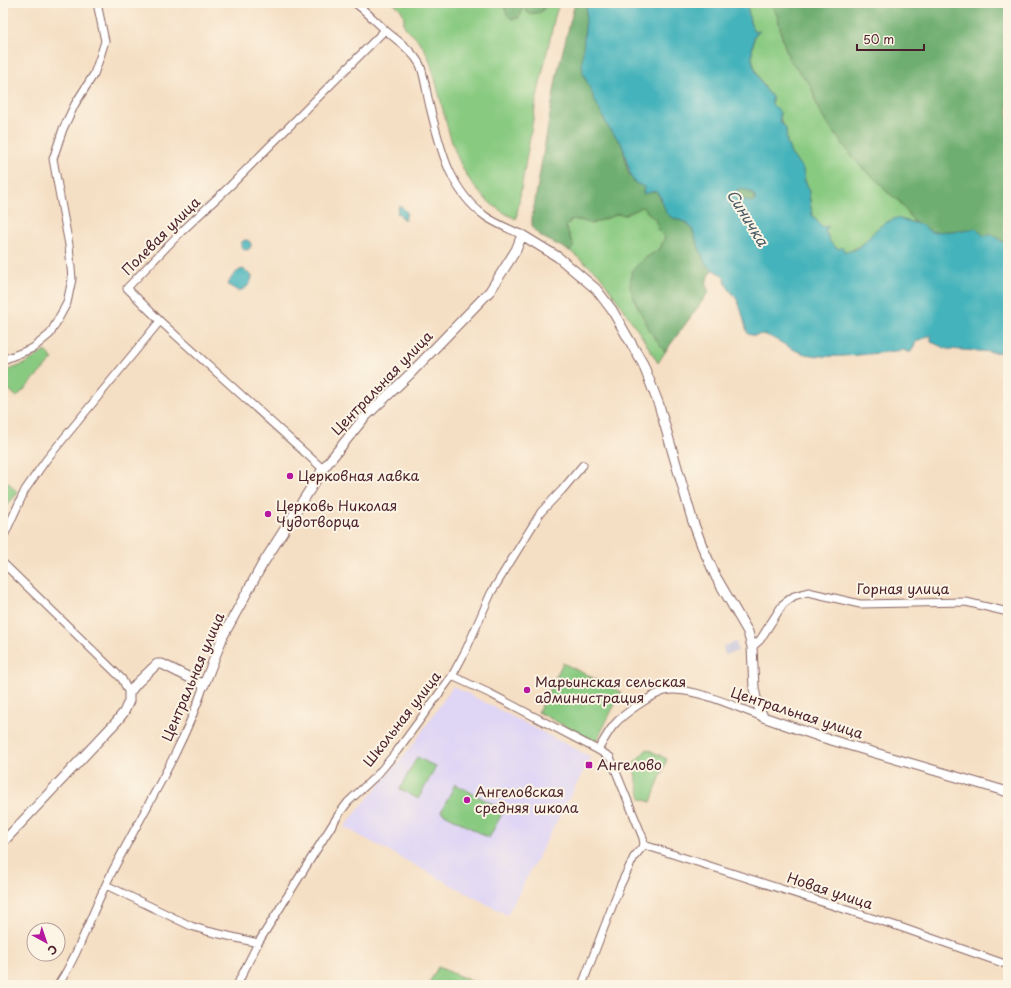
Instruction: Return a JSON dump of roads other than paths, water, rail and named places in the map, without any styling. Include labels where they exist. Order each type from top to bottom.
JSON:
[{"type":"street","points":[[3,360],[33,348],[50,334],[67,303],[72,279],[69,245],[53,159],[63,129],[75,104],[94,74],[105,41],[97,3]]},
{"type":"street","points":[[355,3],[364,9],[385,30],[411,51],[420,64],[438,142],[450,174],[459,189],[484,215],[558,257],[576,271],[596,289],[612,310],[628,337],[642,364],[659,405],[692,519],[702,546],[716,577],[748,632],[752,647],[754,688],[757,703],[763,717]]},
{"type":"street","name":"Полевая улица","points":[[160,321],[127,288],[180,233],[231,185],[385,30]]},
{"type":"street","name":"Центральная улица","points":[[58,985],[71,961],[106,885],[184,735],[223,636],[262,565],[323,469],[364,418],[409,375],[490,291],[516,250],[522,236]]},
{"type":"street","points":[[3,538],[25,490],[46,460],[160,321],[323,469]]},
{"type":"street","name":"Школьная улица","points":[[237,985],[258,943],[339,814],[348,802],[378,774],[397,751],[452,676],[466,650],[491,593],[541,512],[583,465]]},
{"type":"street","points":[[3,563],[122,679],[129,693],[129,701],[124,712],[117,721],[3,842]]},
{"type":"street","name":"Горная улица","points":[[752,647],[760,640],[782,604],[794,596],[808,592],[860,604],[966,602],[1008,612]]},
{"type":"street","points":[[129,693],[157,664],[162,664],[204,685]]},
{"type":"street","points":[[452,676],[491,694],[610,757],[643,838],[644,845],[634,857],[620,886],[582,985]]},
{"type":"street","name":"Центральная улица","points":[[598,750],[622,717],[652,696],[670,690],[696,693],[821,737],[1008,792]]},
{"type":"street","name":"Новая улица","points":[[644,845],[900,927],[1008,965]]},
{"type":"street","points":[[106,885],[191,926],[258,943]]},
{"type":"water","name":"Синичка","points":[[587,3],[747,3],[750,22],[754,32],[760,31],[754,36],[752,60],[762,83],[772,97],[772,104],[780,112],[780,122],[786,128],[787,143],[791,154],[803,169],[805,181],[808,187],[812,215],[822,227],[829,226],[825,231],[831,243],[839,249],[842,247],[844,251],[855,250],[864,243],[875,230],[896,218],[922,225],[931,232],[959,231],[976,228],[984,236],[992,235],[997,237],[1008,247],[1008,353],[947,349],[931,342],[931,335],[916,342],[911,352],[904,350],[841,356],[816,356],[805,354],[790,348],[766,335],[748,334],[738,301],[726,285],[724,278],[705,263],[692,229],[687,223],[671,217],[666,213],[661,198],[656,191],[643,194],[644,187],[635,183],[631,177],[621,143],[608,127],[597,105],[583,73],[582,63]],"holes":[[[741,188],[752,193],[755,197],[755,201],[750,202],[739,197],[737,190]]]},
{"type":"water","points":[[399,206],[407,212],[405,220],[402,219],[401,215],[397,213]]},
{"type":"water","points":[[244,240],[248,240],[250,241],[250,249],[244,250],[241,247],[241,243]]},
{"type":"water","points":[[243,269],[252,276],[252,279],[248,286],[238,291],[228,285],[234,275]]},
{"type":"place","name":"Церковная лавка","points":[[290,476]]},
{"type":"place","name":"Церковь Николая Чудотворца","points":[[268,514]]},
{"type":"place","name":"Марьинская сельская администрация","points":[[527,690]]},
{"type":"place","name":"Ангелово","points":[[589,765]]},
{"type":"place","name":"Ангеловская средняя школа","points":[[467,800]]}]
